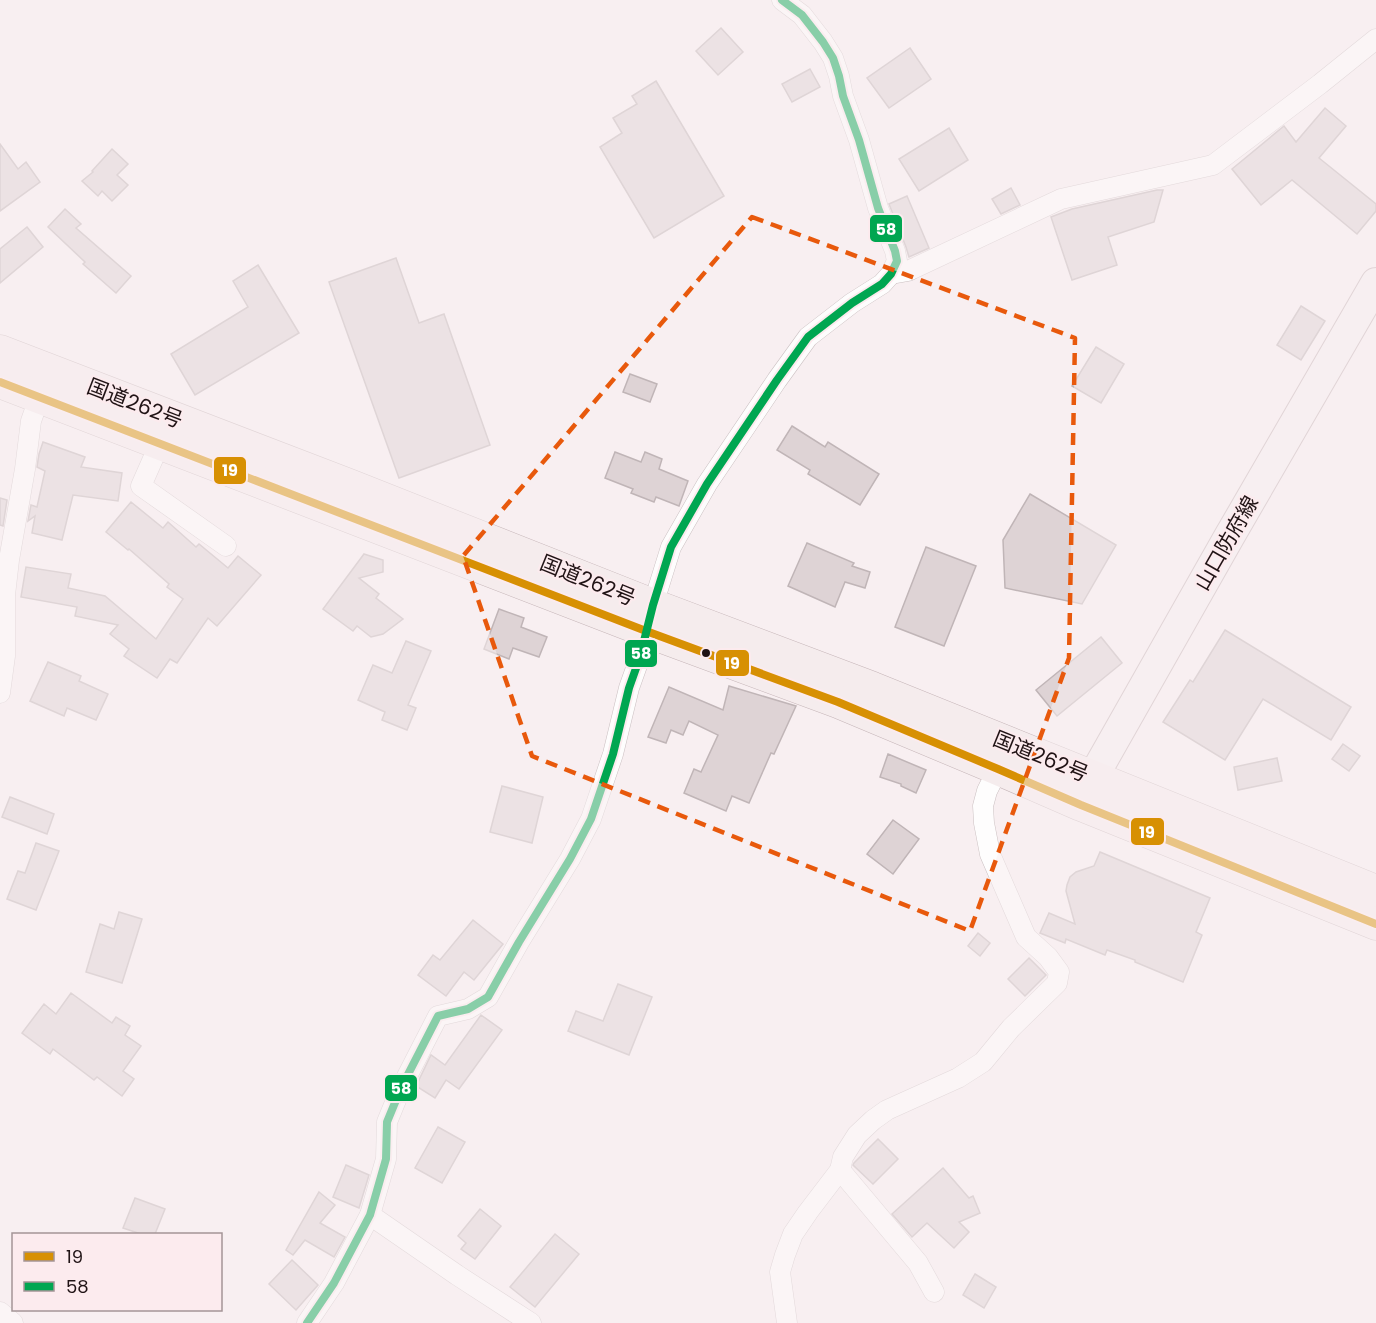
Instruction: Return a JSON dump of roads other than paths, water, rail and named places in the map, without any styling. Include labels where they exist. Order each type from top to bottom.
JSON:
[{"type":"highway","name":"国道262号","points":[[0,351],[44,384],[160,443],[650,618],[873,688],[1376,891]]},
{"type":"highway","name":"国道262号","points":[[0,382],[44,384],[360,489],[837,702],[1081,805],[1376,924]]},
{"type":"main road","name":"山口防府線","points":[[1081,805],[1094,777],[1223,548],[1376,283]]},
{"type":"street","points":[[307,1323],[334,1283],[370,1215],[387,1159],[387,1122],[438,1016],[468,1009],[488,997],[570,859],[591,819],[613,754],[629,688],[671,547],[707,483],[808,337],[852,303],[882,284],[891,274],[897,261],[878,208],[833,58],[802,15],[782,0]]},
{"type":"street","points":[[891,274],[908,271],[1061,199],[1213,165],[1376,39]]},
{"type":"street","points":[[0,693],[5,656],[4,595],[31,421],[44,384]]},
{"type":"street","points":[[160,443],[141,486],[226,546]]},
{"type":"street","points":[[787,1323],[780,1272],[785,1255],[794,1234],[840,1170],[843,1157],[858,1135],[887,1110],[958,1078],[983,1062],[1011,1028],[1057,983],[1059,972],[1048,957],[1026,937],[990,854],[983,806],[987,791],[998,769]]},
{"type":"street","points":[[840,1170],[918,1263],[934,1292]]},
{"type":"street","points":[[370,1215],[531,1323]]},
{"type":"street","points":[[0,1312],[14,1323]]}]
